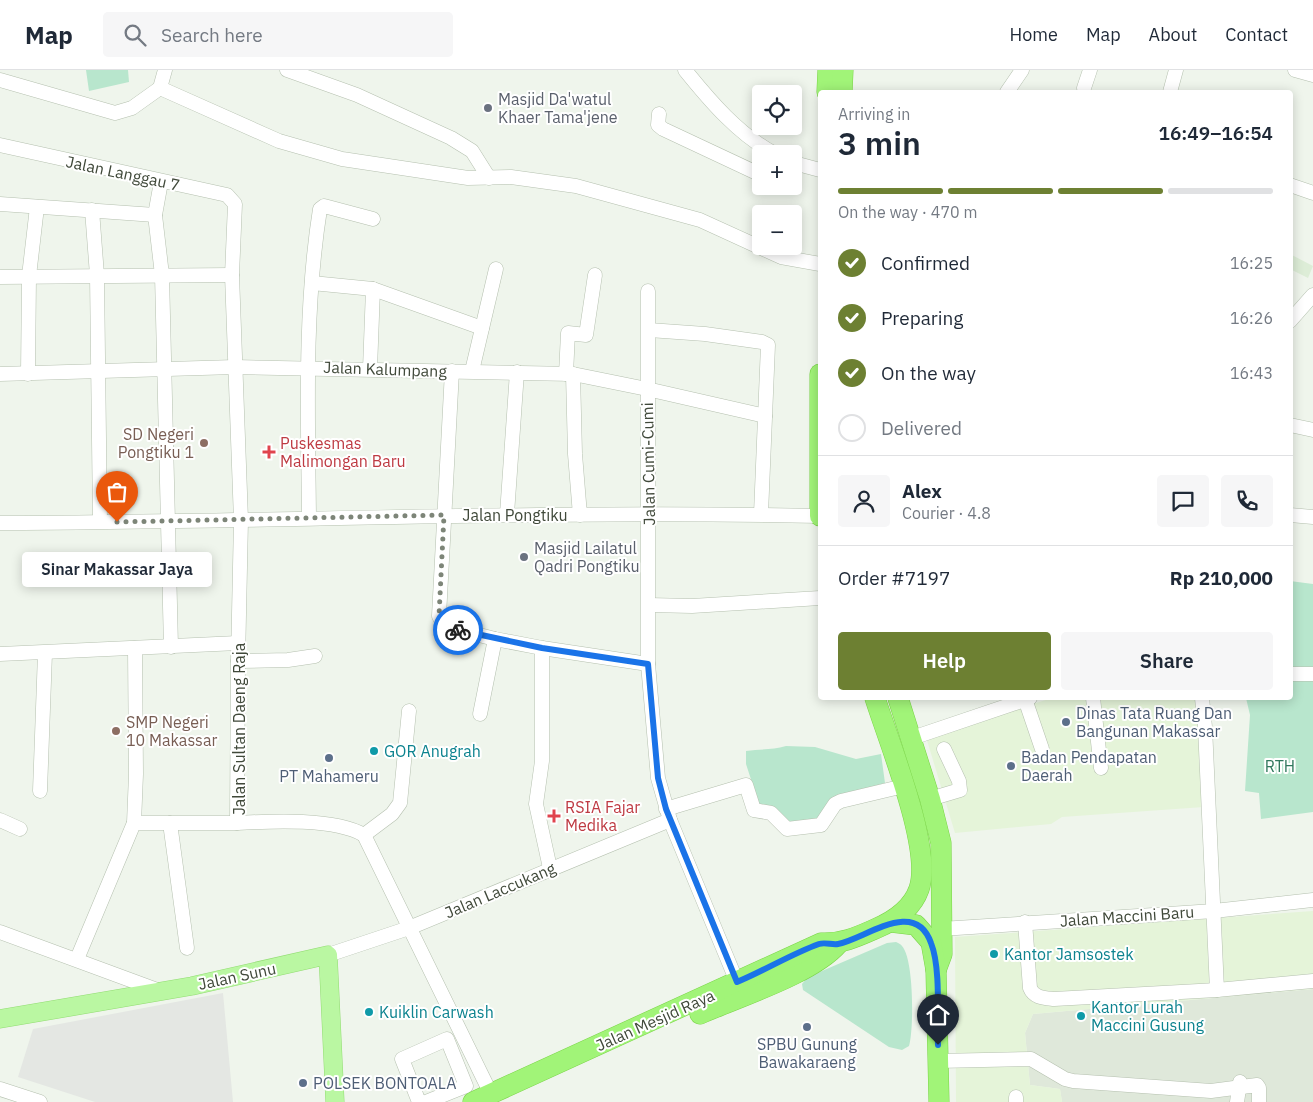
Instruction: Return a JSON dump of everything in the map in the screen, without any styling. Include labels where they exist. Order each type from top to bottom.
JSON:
[{"type":"highway","points":[[827,90],[828,70]]},
{"type":"highway","points":[[842,90],[843,70]]},
{"type":"highway","points":[[876,700],[918,833],[920,887],[915,900],[891,922]]},
{"type":"highway","points":[[899,700],[912,738],[941,842],[942,954],[936,970]]},
{"type":"highway","points":[[891,922],[909,923],[920,928],[931,942],[936,970],[939,1102]]},
{"type":"highway","name":"Jalan Mesjid Raya","points":[[702,1007],[737,982],[821,944],[838,944],[891,922]]},
{"type":"highway","name":"Jalan Mesjid Raya","points":[[491,1099],[702,1007],[774,983],[827,956],[838,944]]},
{"type":"main road","name":"Jalan Sunu","points":[[0,1019],[160,991],[328,955]]},
{"type":"main road","points":[[328,955],[335,1102]]},
{"type":"street","points":[[0,80],[115,113],[132,108],[160,88],[165,70]]},
{"type":"street","points":[[287,70],[357,95],[451,138],[472,151],[489,178]]},
{"type":"street","points":[[685,70],[718,109],[762,145]]},
{"type":"street","points":[[1008,90],[1022,70]]},
{"type":"street","points":[[1084,88],[1090,70]]},
{"type":"street","points":[[1171,90],[1176,70]]},
{"type":"street","points":[[1294,70],[1313,76]]},
{"type":"street","points":[[160,88],[279,141],[342,159],[434,174],[489,178],[511,177],[576,186],[700,220],[782,257],[818,264]]},
{"type":"street","points":[[659,114],[658,125],[662,129],[752,170]]},
{"type":"street","name":"Jalan Langgau 7","points":[[0,146],[227,196],[235,204],[236,212]]},
{"type":"street","points":[[802,165],[818,169]]},
{"type":"street","points":[[161,182],[155,215],[162,275],[171,647]]},
{"type":"street","points":[[1293,186],[1313,193]]},
{"type":"street","points":[[0,204],[155,215]]},
{"type":"street","points":[[28,374],[29,276],[37,207]]},
{"type":"street","points":[[309,518],[308,367],[312,283],[322,207],[373,219]]},
{"type":"street","points":[[92,210],[97,275],[100,521]]},
{"type":"street","name":"Jalan Sultan Daeng Raja","points":[[236,212],[232,275],[241,520],[237,823],[336,824],[364,835]]},
{"type":"street","points":[[472,371],[496,269]]},
{"type":"street","points":[[0,277],[232,275]]},
{"type":"street","points":[[580,515],[569,374],[568,333],[586,335],[595,275]]},
{"type":"street","points":[[312,283],[373,289],[482,328]]},
{"type":"street","points":[[370,369],[373,289]]},
{"type":"street","name":"Jalan Cumi-Cumi","points":[[648,291],[648,664],[658,778],[668,814],[737,982]]},
{"type":"street","points":[[1293,318],[1313,295]]},
{"type":"street","points":[[649,330],[705,334],[762,342],[768,345],[761,514]]},
{"type":"street","name":"Jalan Kalumpang","points":[[0,374],[235,367],[308,367],[569,374],[648,388],[765,416]]},
{"type":"street","points":[[452,371],[439,616],[441,622],[449,628],[495,639],[648,664]]},
{"type":"street","points":[[507,514],[517,372]]},
{"type":"street","points":[[1293,426],[1313,430]]},
{"type":"street","name":"Jalan Pongtiku","points":[[0,522],[169,522],[507,514],[580,515],[649,513],[818,516]]},
{"type":"street","points":[[1293,515],[1313,517]]},
{"type":"street","points":[[649,605],[692,606],[818,598]]},
{"type":"street","points":[[480,714],[495,639]]},
{"type":"street","points":[[0,654],[238,643]]},
{"type":"street","points":[[77,959],[134,822],[136,774],[135,648]]},
{"type":"street","points":[[542,648],[542,761],[536,804],[550,868]]},
{"type":"street","points":[[40,790],[45,653]]},
{"type":"street","points":[[238,661],[288,660],[315,656]]},
{"type":"street","points":[[1293,674],[1313,674]]},
{"type":"street","points":[[912,738],[1022,700]]},
{"type":"street","points":[[1029,700],[1042,748]]},
{"type":"street","points":[[1093,700],[1101,768]]},
{"type":"street","points":[[1202,700],[1217,990]]},
{"type":"street","points":[[409,711],[400,803],[392,814],[364,835],[374,851],[409,928],[471,1053],[491,1099]]},
{"type":"street","points":[[930,799],[960,790],[959,781],[944,749]]},
{"type":"street","name":"Jalan Laccukang","points":[[328,955],[409,928],[550,868],[668,814],[746,785],[754,810],[771,813],[784,828],[789,829],[821,825],[835,804],[849,797],[904,786]]},
{"type":"street","points":[[0,820],[20,829]]},
{"type":"street","points":[[134,822],[237,823]]},
{"type":"street","points":[[170,823],[187,948]]},
{"type":"street","name":"Jalan Maccini Baru","points":[[942,929],[1025,922],[1214,911],[1313,900]]},
{"type":"street","points":[[1025,922],[1030,988],[1038,996],[1054,999],[1217,990],[1313,981]]},
{"type":"street","points":[[0,932],[160,991]]},
{"type":"street","points":[[419,1102],[402,1059],[447,1039],[466,1086],[426,1102]]},
{"type":"street","points":[[456,1060],[471,1053]]},
{"type":"street","points":[[938,1061],[1027,1059],[1045,1066],[1065,1079],[1073,1081],[1211,1092],[1240,1084],[1258,1085],[1259,1102]]},
{"type":"street","points":[[1237,1102],[1240,1084]]},
{"type":"street","points":[[0,1089],[40,1102]]},
{"type":"shaded area","points":[[1293,256],[1313,266],[1308,278],[1293,270]]},
{"type":"shaded area","points":[[1046,700],[1198,700],[1204,807],[1062,817],[1051,824],[955,833],[926,737]]},
{"type":"shaded area","points":[[1313,911],[1313,989],[1033,1014],[1025,1033],[1030,1085],[1060,1089],[1062,1102],[956,1102],[955,937]]},
{"type":"shaded area","points":[[1313,989],[1313,1102],[1062,1102],[1060,1089],[1030,1085],[1025,1033],[1033,1014]]},
{"type":"shaded area","points":[[223,993],[233,1102],[95,1102],[18,1077],[33,1029]]},
{"type":"green space","points":[[86,70],[128,70],[129,82],[89,91]]},
{"type":"green space","name":"RTH","points":[[1293,581],[1313,584],[1313,812],[1261,819],[1259,793],[1245,791],[1250,715],[1246,700],[1293,700]]},
{"type":"green space","points":[[786,746],[815,747],[856,759],[881,754],[885,783],[852,793],[820,822],[792,826],[759,804],[746,764],[746,751]]},
{"type":"green space","points":[[896,942],[902,945],[906,953],[912,995],[911,1037],[909,1046],[902,1050],[889,1047],[803,990],[802,984],[808,977],[887,943]]},
{"type":"way so far","points":[[117,522],[444,515],[439,616],[444,626],[458,630]]},
{"type":"place","name":"Masjid Da'watul Khaer Tama'jene","points":[[488,108]]},
{"type":"place","name":"SD Negeri Pongtiku 1","points":[[204,443]]},
{"type":"place","name":"Puskesmas Malimongan Baru","points":[[269,452]]},
{"type":"place","name":"Sinar Makassar Jaya","points":[[117,522]]},
{"type":"place","name":"Masjid Lailatul Qadri Pongtiku","points":[[524,557]]},
{"type":"place","name":"Dinas Tata Ruang Dan Bangunan Makassar","points":[[1066,722]]},
{"type":"place","name":"SMP Negeri 10 Makassar","points":[[116,731]]},
{"type":"place","name":"GOR Anugrah","points":[[374,751]]},
{"type":"place","name":"PT Mahameru","points":[[329,758]]},
{"type":"place","name":"Badan Pendapatan Daerah","points":[[1011,766]]},
{"type":"place","name":"RSIA Fajar Medika","points":[[554,816]]},
{"type":"place","name":"Kantor Jamsostek","points":[[994,954]]},
{"type":"place","name":"Kuiklin Carwash","points":[[369,1012]]},
{"type":"place","name":"Kantor Lurah Maccini Gusung","points":[[1081,1016]]},
{"type":"place","name":"SPBU Gunung Bawakaraeng","points":[[807,1027]]},
{"type":"place","name":"POLSEK BONTOALA","points":[[303,1083]]},
{"type":"route","points":[[458,630],[542,648],[648,664],[658,778],[666,809],[737,982],[821,944],[838,944],[891,922],[916,925],[926,934],[931,942],[936,970],[938,1045]]}]
